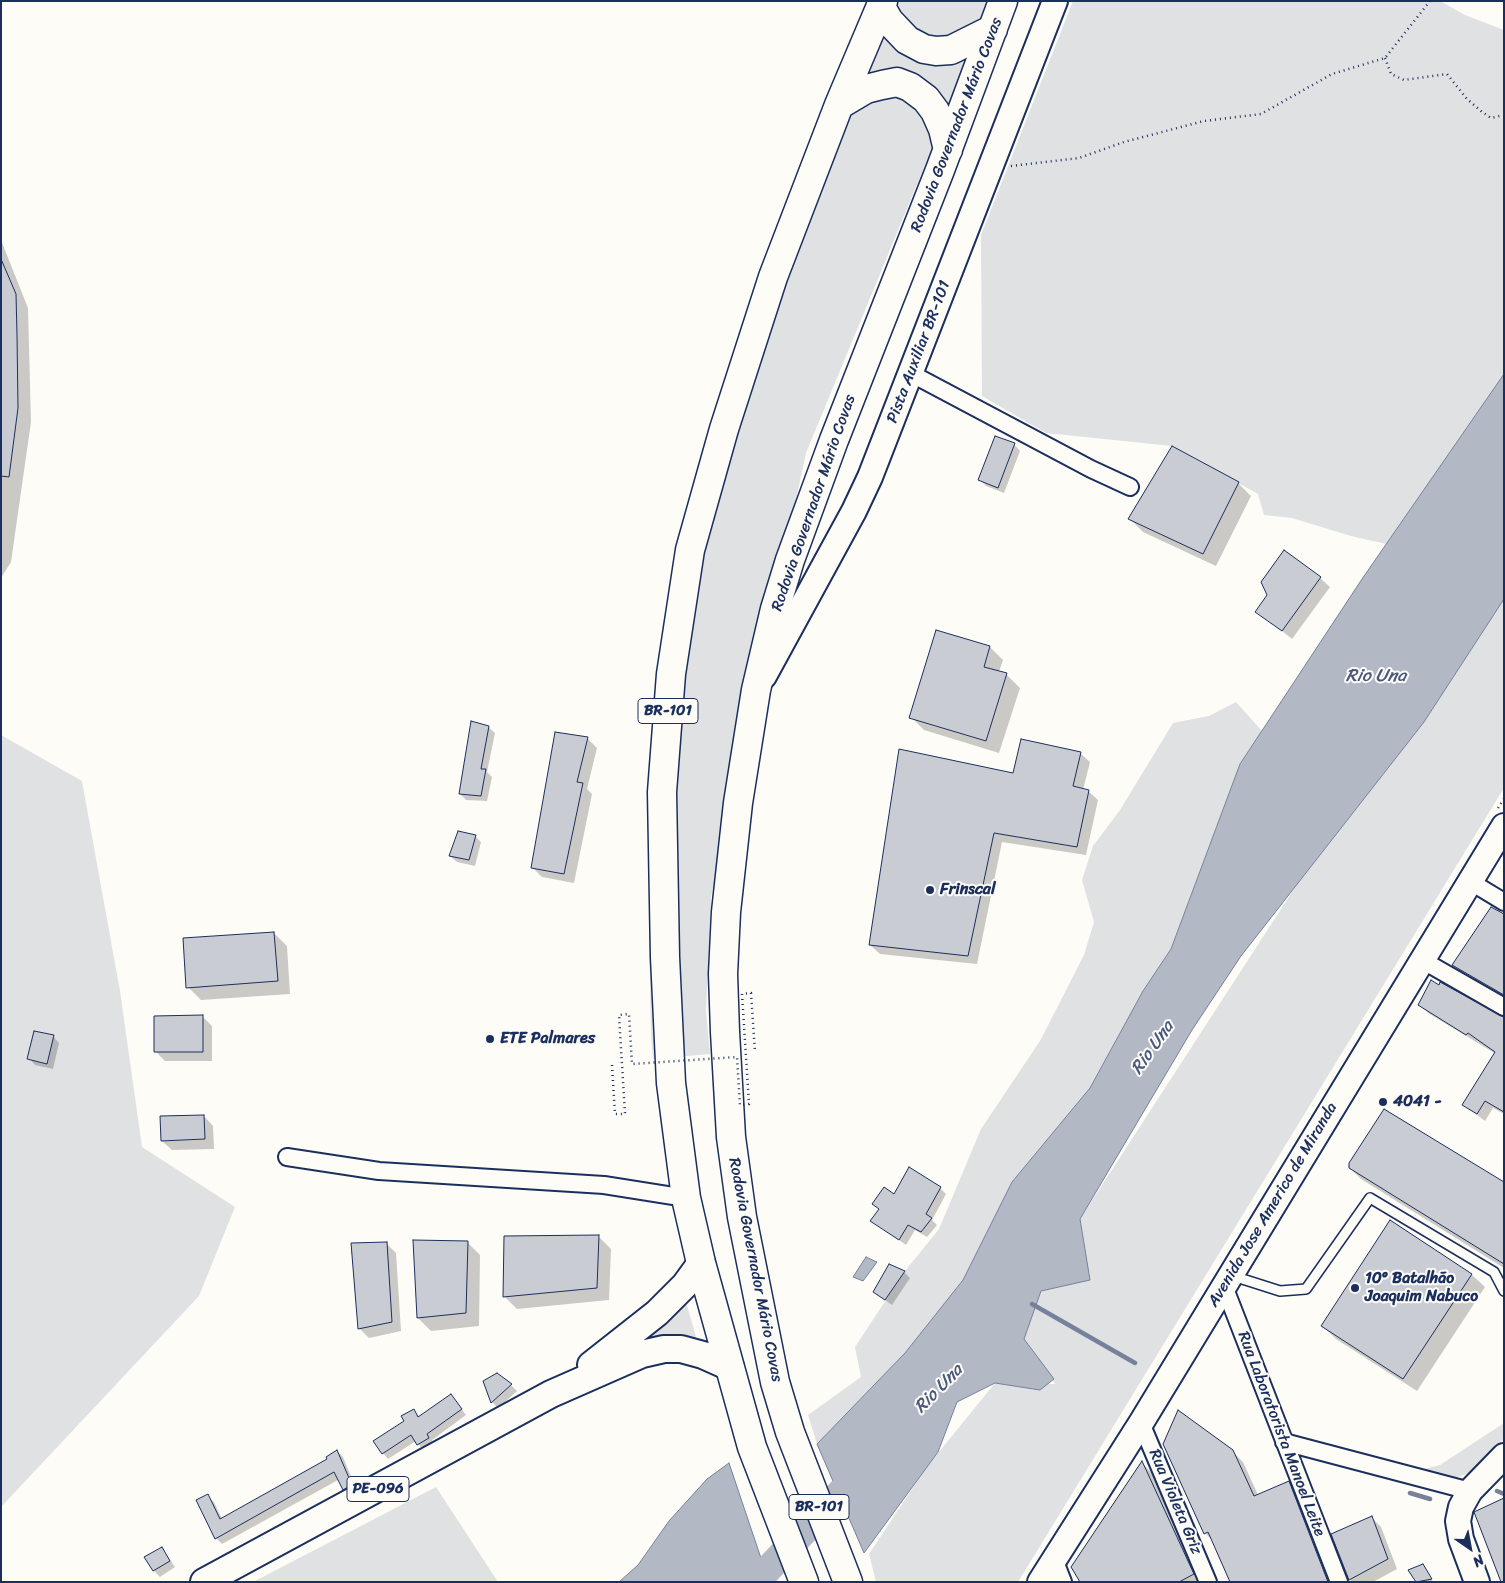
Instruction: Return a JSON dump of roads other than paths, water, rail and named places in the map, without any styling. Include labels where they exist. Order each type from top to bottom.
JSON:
[{"type":"highway","name":"Rodovia Governador Mário Covas","points":[[848,1582],[790,1432],[775,1382],[742,1217],[731,1137],[725,1032],[726,912],[738,802],[756,690],[775,609],[790,560],[834,440],[948,150],[1003,1]]},
{"type":"highway","points":[[882,4],[889,21],[907,40],[924,49],[936,51],[951,50],[993,29]]},
{"type":"highway","name":"BR-101","points":[[804,1582],[752,1447],[701,1262],[686,1198],[671,1083],[665,957],[662,792],[671,674],[690,550],[724,429],[773,277],[839,106],[882,4]]},
{"type":"highway","points":[[839,106],[866,89],[897,82],[910,87],[926,99],[935,111],[944,129],[948,150]]},
{"type":"main road","name":"Pista Auxiliar BR-101","points":[[756,690],[854,511],[1055,1]]},
{"type":"main road","name":"Avenida Jose Americo de Miranda","points":[[1040,1582],[1141,1423],[1504,826]]},
{"type":"main road","name":"PE-096","points":[[551,1394],[609,1352],[656,1313],[685,1285],[701,1262]]},
{"type":"main road","name":"PE-096","points":[[204,1582],[551,1394],[642,1354],[664,1349],[681,1349],[703,1355],[730,1367]]},
{"type":"main road","points":[[1477,1582],[1461,1539],[1458,1522],[1461,1507],[1470,1491],[1504,1456]]},
{"type":"street","points":[[910,373],[1091,469],[1130,487]]},
{"type":"street","points":[[1471,882],[1504,902]]},
{"type":"street","points":[[1422,960],[1504,1007]]},
{"type":"street","points":[[287,1157],[379,1171],[611,1186],[686,1198]]},
{"type":"street","name":"Rua Laboratorista Manoel Leite","points":[[1227,1281],[1284,1442],[1339,1582]]},
{"type":"street","name":"Rua Violeta Griz","points":[[1141,1423],[1208,1582]]},
{"type":"street","points":[[1284,1442],[1470,1491]]},
{"type":"street","points":[[1054,1559],[1063,1582]]},
{"type":"lane","points":[[1227,1281],[1280,1291],[1306,1289],[1370,1198],[1494,1272],[1504,1291]]},
{"type":"water","name":"Rio Una","points":[[1504,374],[1504,599],[1424,722],[1241,956],[1192,1030],[1080,1219],[1090,1280],[1041,1291],[1024,1339],[1054,1379],[1040,1390],[995,1383],[957,1402],[938,1452],[864,1553],[817,1444],[905,1353],[963,1280],[1012,1182],[1090,1088],[1143,991],[1171,949],[1240,764],[1362,579]]},
{"type":"water","points":[[866,1257],[877,1262],[863,1281],[853,1277]]},
{"type":"water","points":[[729,1463],[769,1582],[619,1582],[638,1565],[669,1521],[707,1479]]},
{"type":"waterway","points":[[1032,1304],[1135,1363]]},
{"type":"waterway","name":"Rio Una","points":[[756,1582],[864,1468]]},
{"type":"waterway","points":[[1497,1491],[1504,1494]]},
{"type":"waterway","points":[[1410,1493],[1430,1499]]},
{"type":"place","name":"Frinscal","points":[[930,890]]},
{"type":"place","name":"ETE Palmares","points":[[490,1039]]},
{"type":"place","name":"4041 -","points":[[1383,1102]]},
{"type":"place","name":"10º Batalhão Joaquim Nabuco","points":[[1355,1288]]}]
